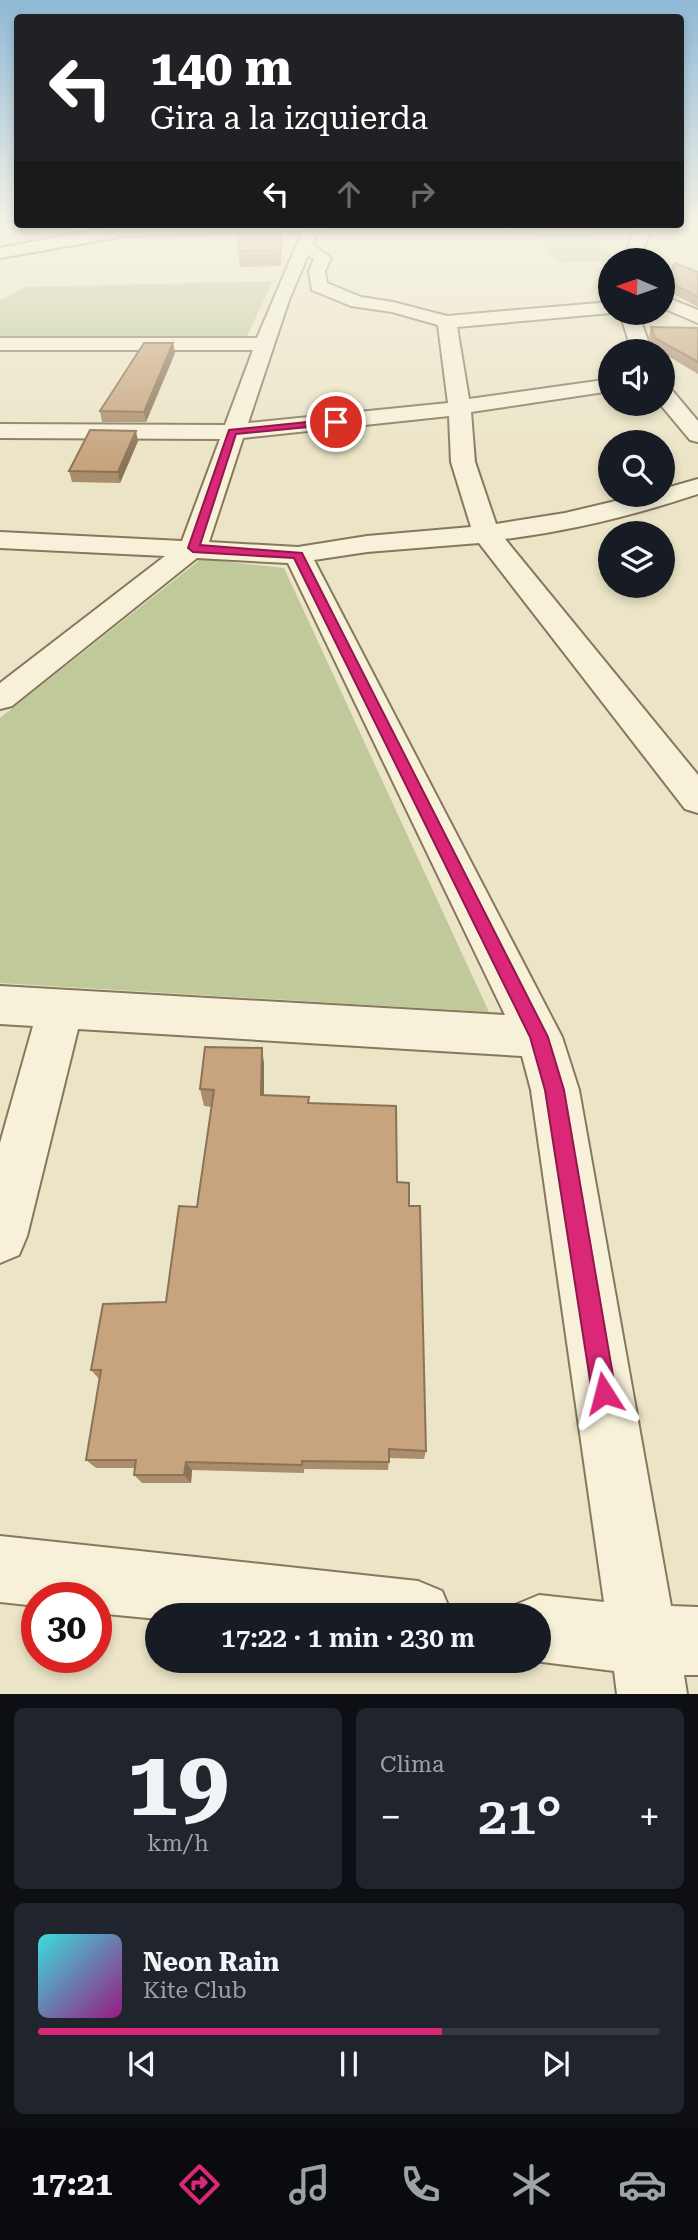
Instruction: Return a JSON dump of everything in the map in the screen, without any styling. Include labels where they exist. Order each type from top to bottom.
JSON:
[{"type":"street","points":[[0,699],[193,548],[279,304]]},
{"type":"street","points":[[370,304],[393,306],[447,322],[598,308]]},
{"type":"street","points":[[676,307],[698,317]]},
{"type":"street","points":[[447,322],[460,408],[463,462],[486,534],[698,800]]},
{"type":"street","points":[[0,344],[265,344]]},
{"type":"street","points":[[0,431],[232,432],[460,408],[483,402],[598,387]]},
{"type":"street","points":[[675,408],[698,435]]},
{"type":"street","points":[[1,541],[298,555],[329,548],[486,534],[638,506],[698,486]]},
{"type":"street","points":[[298,555],[539,1037],[555,1090],[665,1658],[551,1632]]},
{"type":"street","points":[[0,1004],[539,1037]]},
{"type":"street","points":[[0,1236],[61,1007]]},
{"type":"street","points":[[0,1569],[309,1603]]},
{"type":"green space","points":[[0,304],[262,304],[247,336],[0,338]]},
{"type":"green space","points":[[201,559],[284,568],[489,1012],[0,983],[0,718]]},
{"type":"building","points":[[651,327],[698,328],[698,362],[675,349],[675,339],[655,338]]},
{"type":"building","points":[[144,343],[173,343],[144,412],[100,411]]},
{"type":"building","points":[[90,430],[136,431],[118,472],[69,471]]},
{"type":"building","points":[[205,1047],[262,1048],[261,1095],[309,1097],[308,1103],[396,1106],[397,1182],[409,1183],[409,1206],[420,1206],[426,1451],[389,1449],[389,1462],[302,1461],[302,1465],[186,1462],[184,1475],[134,1475],[136,1460],[86,1460],[101,1370],[91,1370],[103,1304],[166,1302],[179,1206],[197,1207],[214,1090],[200,1089]]},
{"type":"route","points":[[336,422],[232,432],[193,548],[298,555],[539,1037],[555,1090],[604,1393]]}]
